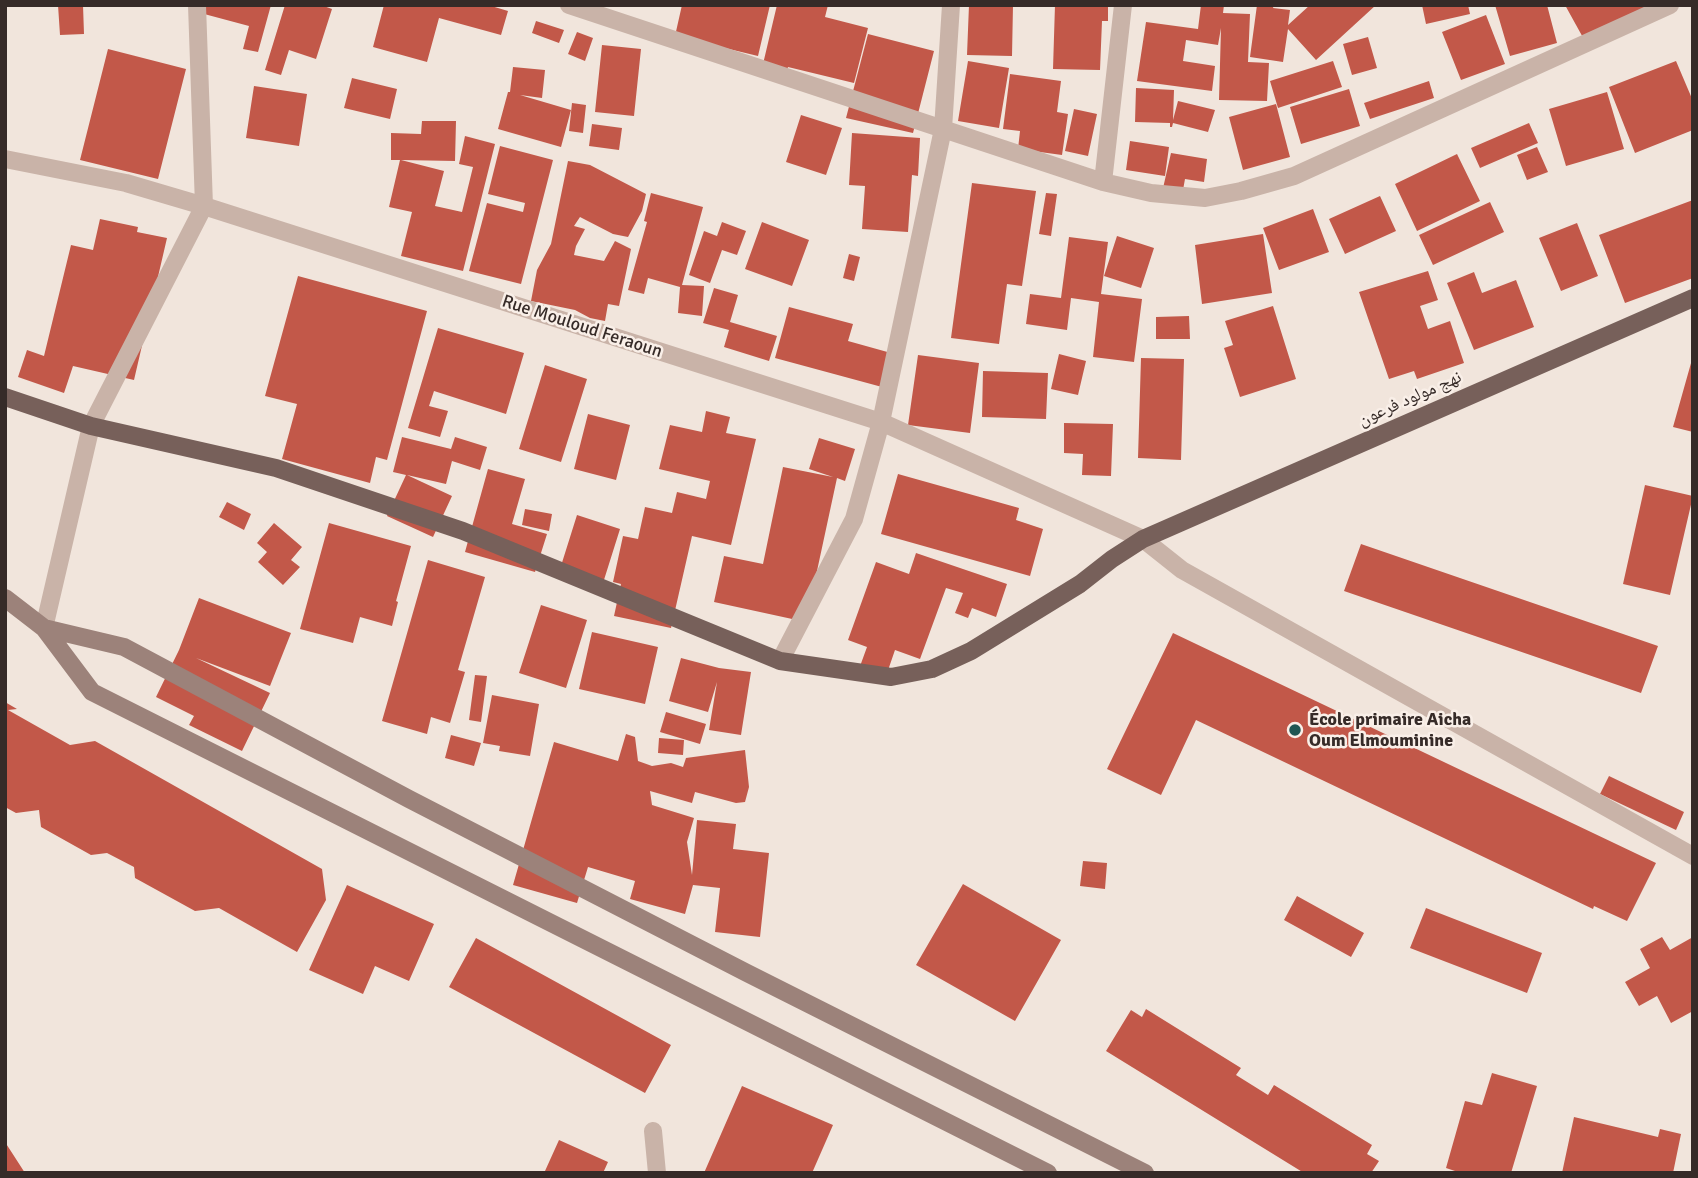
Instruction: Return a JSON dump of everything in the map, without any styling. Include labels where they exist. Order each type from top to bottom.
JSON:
[{"type":"main road","name":"نهج مولود فرعون","points":[[5,397],[91,426],[276,468],[425,519],[588,581],[780,661],[891,677],[932,669],[971,651],[1143,539],[1693,298]]},
{"type":"main road","points":[[5,598],[44,628],[92,692],[1048,1173]]},
{"type":"main road","points":[[44,628],[124,647],[421,806],[1145,1173]]},
{"type":"street","points":[[44,628],[91,426],[204,206],[197,5]]},
{"type":"street","points":[[569,5],[602,10],[1103,182],[1151,192],[1205,198],[1294,176],[1670,5]]},
{"type":"street","points":[[780,661],[853,519],[881,422],[943,129],[951,5]]},
{"type":"street","points":[[1103,182],[1124,5]]},
{"type":"street","name":"Rue Mouloud Feraoun","points":[[5,159],[125,183],[204,206],[881,422],[1143,539],[1182,570],[1693,856]]},
{"type":"street","points":[[653,1130],[657,1173]]},
{"type":"building","points":[[58,5],[83,5],[84,34],[60,35]]},
{"type":"building","points":[[194,5],[271,5],[258,52],[243,49],[249,26],[193,11]]},
{"type":"building","points":[[285,5],[321,5],[332,9],[316,59],[289,50],[281,75],[265,70]]},
{"type":"building","points":[[384,5],[488,5],[508,11],[501,35],[439,18],[427,62],[373,47]]},
{"type":"building","points":[[682,5],[770,5],[758,56],[675,36]]},
{"type":"building","points":[[777,5],[828,5],[825,17],[868,28],[854,83],[788,67],[787,70],[763,64]]},
{"type":"building","points":[[969,5],[1013,5],[1012,56],[967,55]]},
{"type":"building","points":[[1055,5],[1108,5],[1108,21],[1102,21],[1100,70],[1053,69]]},
{"type":"building","points":[[1201,5],[1224,5],[1223,13],[1250,14],[1248,62],[1269,63],[1267,101],[1219,100],[1221,28],[1218,45],[1186,40],[1183,61],[1215,66],[1212,91],[1137,81],[1146,22],[1198,29]]},
{"type":"building","points":[[1257,5],[1274,5],[1273,8],[1290,10],[1288,25],[1310,5],[1376,5],[1316,60],[1288,29],[1283,62],[1250,57]]},
{"type":"building","points":[[1422,5],[1468,5],[1470,14],[1426,24]]},
{"type":"building","points":[[1495,5],[1547,5],[1557,43],[1510,56]]},
{"type":"building","points":[[1565,5],[1646,5],[1648,9],[1586,43]]},
{"type":"building","points":[[1486,15],[1505,64],[1461,80],[1442,32]]},
{"type":"building","points":[[536,21],[564,30],[559,43],[532,33]]},
{"type":"building","points":[[577,32],[593,38],[585,61],[568,54]]},
{"type":"building","points":[[868,34],[934,51],[913,133],[846,118]]},
{"type":"building","points":[[1368,37],[1377,68],[1352,75],[1343,44]]},
{"type":"building","points":[[602,45],[641,49],[634,116],[595,112]]},
{"type":"building","points":[[108,49],[186,69],[158,179],[80,160]]},
{"type":"building","points":[[968,61],[1009,68],[999,128],[958,121]]},
{"type":"building","points":[[1333,61],[1342,87],[1278,108],[1270,81]]},
{"type":"building","points":[[1676,61],[1693,101],[1693,130],[1635,153],[1609,87]]},
{"type":"building","points":[[513,67],[545,70],[542,98],[520,95],[571,110],[561,147],[498,129],[510,92]]},
{"type":"building","points":[[1010,74],[1061,81],[1057,112],[1068,114],[1062,155],[1018,149],[1020,131],[1003,129]]},
{"type":"building","points":[[352,78],[397,89],[390,119],[344,108]]},
{"type":"building","points":[[1429,81],[1434,98],[1370,119],[1364,103]]},
{"type":"building","points":[[254,86],[307,94],[299,146],[246,138]]},
{"type":"building","points":[[1136,88],[1174,90],[1173,120],[1178,101],[1215,110],[1208,132],[1173,123],[1170,127],[1170,123],[1135,122]]},
{"type":"building","points":[[1349,89],[1360,126],[1301,144],[1290,107]]},
{"type":"building","points":[[1607,92],[1624,149],[1566,166],[1549,109]]},
{"type":"building","points":[[572,103],[586,105],[583,133],[569,131]]},
{"type":"building","points":[[1276,104],[1290,157],[1243,170],[1229,117]]},
{"type":"building","points":[[1074,109],[1097,114],[1088,156],[1065,151]]},
{"type":"building","points":[[801,115],[842,128],[826,175],[786,162]]},
{"type":"building","points":[[422,121],[456,121],[455,161],[401,160],[444,171],[435,206],[462,212],[473,167],[459,164],[465,136],[495,144],[463,271],[401,256],[412,212],[389,207],[400,160],[391,160],[391,133],[421,134]]},
{"type":"building","points":[[1529,123],[1538,143],[1480,168],[1471,148]]},
{"type":"building","points":[[592,124],[622,128],[619,150],[589,146]]},
{"type":"building","points":[[852,133],[920,138],[918,176],[912,175],[908,232],[862,229],[865,186],[849,185]]},
{"type":"building","points":[[1130,141],[1169,147],[1165,176],[1126,170]]},
{"type":"building","points":[[500,146],[553,160],[521,284],[469,271],[487,203],[523,212],[525,203],[488,194]]},
{"type":"building","points":[[1537,147],[1548,172],[1527,180],[1517,155]]},
{"type":"building","points":[[1171,153],[1207,159],[1204,182],[1185,179],[1181,201],[1161,197]]},
{"type":"building","points":[[1457,154],[1480,201],[1417,231],[1395,184]]},
{"type":"building","points":[[568,161],[590,165],[646,194],[642,211],[628,237],[613,234],[580,217],[574,226],[585,229],[574,255],[604,261],[615,241],[631,249],[619,306],[608,304],[605,321],[590,318],[575,310],[531,301],[537,270],[551,244]]},
{"type":"building","points":[[972,183],[1036,191],[1022,286],[1007,284],[999,344],[951,338]]},
{"type":"building","points":[[651,193],[703,207],[682,285],[704,286],[702,316],[678,313],[680,287],[648,278],[644,294],[628,290],[647,222],[644,221]]},
{"type":"building","points":[[1046,193],[1057,194],[1051,236],[1039,234]]},
{"type":"building","points":[[1380,196],[1396,231],[1345,254],[1329,219]]},
{"type":"building","points":[[1693,200],[1693,278],[1625,303],[1599,235]]},
{"type":"building","points":[[1490,202],[1504,232],[1433,265],[1419,235]]},
{"type":"building","points":[[1313,209],[1329,252],[1279,270],[1263,228]]},
{"type":"building","points":[[100,219],[138,227],[137,232],[167,238],[134,380],[73,366],[64,393],[18,377],[27,350],[44,356],[71,245],[93,250]]},
{"type":"building","points":[[722,222],[746,231],[737,255],[722,250],[710,283],[689,275],[704,231],[717,236]]},
{"type":"building","points":[[762,222],[809,240],[792,286],[745,269]]},
{"type":"building","points":[[1577,223],[1598,276],[1561,291],[1539,238]]},
{"type":"building","points":[[1263,234],[1272,293],[1202,304],[1195,245]]},
{"type":"building","points":[[1117,236],[1154,248],[1141,288],[1104,276]]},
{"type":"building","points":[[1069,237],[1108,242],[1101,294],[1142,299],[1134,362],[1093,357],[1099,302],[1071,298],[1067,330],[1026,324],[1030,294],[1061,298]]},
{"type":"building","points":[[849,254],[860,257],[854,281],[843,278]]},
{"type":"building","points":[[1428,271],[1438,300],[1420,306],[1428,329],[1450,321],[1464,363],[1417,379],[1414,371],[1389,379],[1359,292]]},
{"type":"building","points":[[1474,272],[1482,293],[1516,280],[1534,327],[1474,350],[1447,283]]},
{"type":"building","points":[[298,276],[427,311],[387,460],[376,457],[370,483],[282,459],[297,404],[265,396]]},
{"type":"building","points":[[714,288],[738,295],[730,322],[777,336],[769,361],[724,347],[729,330],[703,323]]},
{"type":"building","points":[[1273,306],[1296,379],[1240,397],[1224,348],[1233,345],[1225,321]]},
{"type":"building","points":[[789,307],[853,324],[848,341],[891,353],[882,387],[775,358]]},
{"type":"building","points":[[1189,316],[1190,339],[1156,339],[1156,317]]},
{"type":"building","points":[[438,328],[524,353],[506,414],[434,391],[429,406],[448,411],[440,437],[408,428]]},
{"type":"building","points":[[1059,354],[1086,361],[1078,395],[1051,389]]},
{"type":"building","points":[[918,355],[979,363],[970,433],[908,425]]},
{"type":"building","points":[[1693,356],[1693,432],[1673,427]]},
{"type":"building","points":[[1141,358],[1184,359],[1181,460],[1138,458]]},
{"type":"building","points":[[545,365],[587,379],[561,462],[519,449]]},
{"type":"building","points":[[983,371],[1048,373],[1046,419],[982,417]]},
{"type":"building","points":[[706,411],[730,417],[726,433],[756,439],[731,545],[692,536],[671,628],[614,616],[621,584],[613,582],[623,536],[638,539],[645,507],[672,513],[677,492],[706,499],[710,481],[659,469],[670,425],[702,432]]},
{"type":"building","points":[[588,414],[630,425],[616,480],[574,469]]},
{"type":"building","points":[[1064,423],[1113,424],[1111,476],[1082,475],[1083,454],[1064,453]]},
{"type":"building","points":[[402,437],[451,449],[455,437],[487,447],[480,470],[452,461],[446,484],[407,475],[452,496],[433,537],[387,516],[406,475],[393,472]]},
{"type":"building","points":[[819,438],[855,449],[845,481],[837,478],[806,622],[714,602],[724,556],[763,564],[783,467],[833,477],[809,469]]},
{"type":"building","points":[[488,469],[525,479],[512,524],[547,534],[535,572],[465,552]]},
{"type":"building","points":[[898,474],[1019,508],[1016,520],[1043,529],[1030,576],[881,534]]},
{"type":"building","points":[[1645,485],[1693,496],[1670,595],[1623,584]]},
{"type":"building","points":[[227,502],[251,514],[244,530],[219,517]]},
{"type":"building","points":[[525,509],[552,514],[549,531],[522,525]]},
{"type":"building","points":[[577,515],[620,529],[603,583],[560,569]]},
{"type":"building","points":[[274,523],[302,547],[291,560],[300,567],[283,585],[258,562],[267,552],[257,543]]},
{"type":"building","points":[[329,523],[411,546],[392,626],[360,617],[353,643],[300,629]]},
{"type":"building","points":[[1361,544],[1658,646],[1641,693],[1344,591]]},
{"type":"building","points":[[916,553],[1007,584],[996,617],[972,608],[968,618],[955,613],[963,593],[946,588],[920,659],[895,650],[885,679],[859,669],[867,647],[848,640],[876,562],[909,574]]},
{"type":"building","points":[[428,560],[485,577],[458,670],[465,672],[450,723],[431,717],[427,734],[382,721]]},
{"type":"building","points":[[199,598],[291,633],[270,686],[196,658],[270,693],[242,751],[189,725],[194,716],[156,697],[179,650]]},
{"type":"building","points":[[541,605],[587,620],[566,688],[519,673]]},
{"type":"building","points":[[592,632],[658,647],[645,704],[579,689]]},
{"type":"building","points":[[1173,633],[1656,863],[1627,921],[1594,906],[1593,909],[1196,720],[1161,795],[1107,769]]},
{"type":"building","points":[[681,658],[719,668],[751,672],[741,735],[709,730],[717,682],[708,712],[669,701]]},
{"type":"building","points":[[475,675],[487,676],[481,722],[469,720]]},
{"type":"building","points":[[492,695],[539,704],[530,756],[499,751],[500,746],[483,743]]},
{"type":"building","points":[[5,702],[17,709],[8,710],[70,745],[95,741],[322,869],[326,900],[297,952],[219,908],[195,911],[135,878],[134,867],[107,853],[91,855],[41,827],[39,810],[16,813],[5,807]]},
{"type":"building","points":[[666,712],[706,724],[700,744],[660,732]]},
{"type":"building","points":[[626,734],[635,737],[638,761],[652,766],[671,763],[683,767],[686,758],[745,750],[749,787],[745,802],[736,803],[695,792],[692,803],[650,791],[652,805],[694,818],[687,842],[692,875],[697,820],[736,824],[733,849],[769,853],[760,937],[715,932],[720,888],[693,885],[685,914],[630,899],[635,881],[588,867],[577,903],[513,885],[554,742],[618,761]]},
{"type":"building","points":[[451,735],[481,743],[474,766],[445,758]]},
{"type":"building","points":[[659,738],[684,740],[683,755],[658,753]]},
{"type":"building","points":[[1609,776],[1684,812],[1676,830],[1600,794]]},
{"type":"building","points":[[1083,861],[1107,863],[1105,889],[1080,886]]},
{"type":"building","points":[[963,884],[1061,940],[1015,1021],[916,965]]},
{"type":"building","points":[[347,885],[434,924],[409,981],[375,966],[363,994],[309,970]]},
{"type":"building","points":[[1297,896],[1364,933],[1351,957],[1284,920]]},
{"type":"building","points":[[1426,908],[1542,953],[1527,993],[1410,948]]},
{"type":"building","points":[[1662,937],[1670,950],[1693,937],[1693,1011],[1671,1023],[1657,996],[1639,1006],[1625,982],[1650,968],[1640,949]]},
{"type":"building","points":[[476,938],[671,1045],[645,1093],[449,987]]},
{"type":"building","points":[[1146,1009],[1241,1068],[1236,1075],[1268,1095],[1274,1085],[1372,1145],[1367,1154],[1379,1161],[1371,1173],[1304,1173],[1106,1051],[1131,1010],[1142,1017]]},
{"type":"building","points":[[1492,1073],[1537,1086],[1511,1173],[1461,1173],[1446,1168],[1465,1101],[1482,1105]]},
{"type":"building","points":[[742,1086],[833,1125],[812,1173],[704,1173]]},
{"type":"building","points":[[1574,1117],[1658,1137],[1660,1129],[1681,1134],[1673,1173],[1562,1173]]},
{"type":"building","points":[[559,1140],[608,1162],[603,1173],[545,1171]]},
{"type":"building","points":[[5,1142],[25,1173],[5,1173]]},
{"type":"place","name":"École primaire Aicha Oum Elmouminine","points":[[1295,730]]}]
